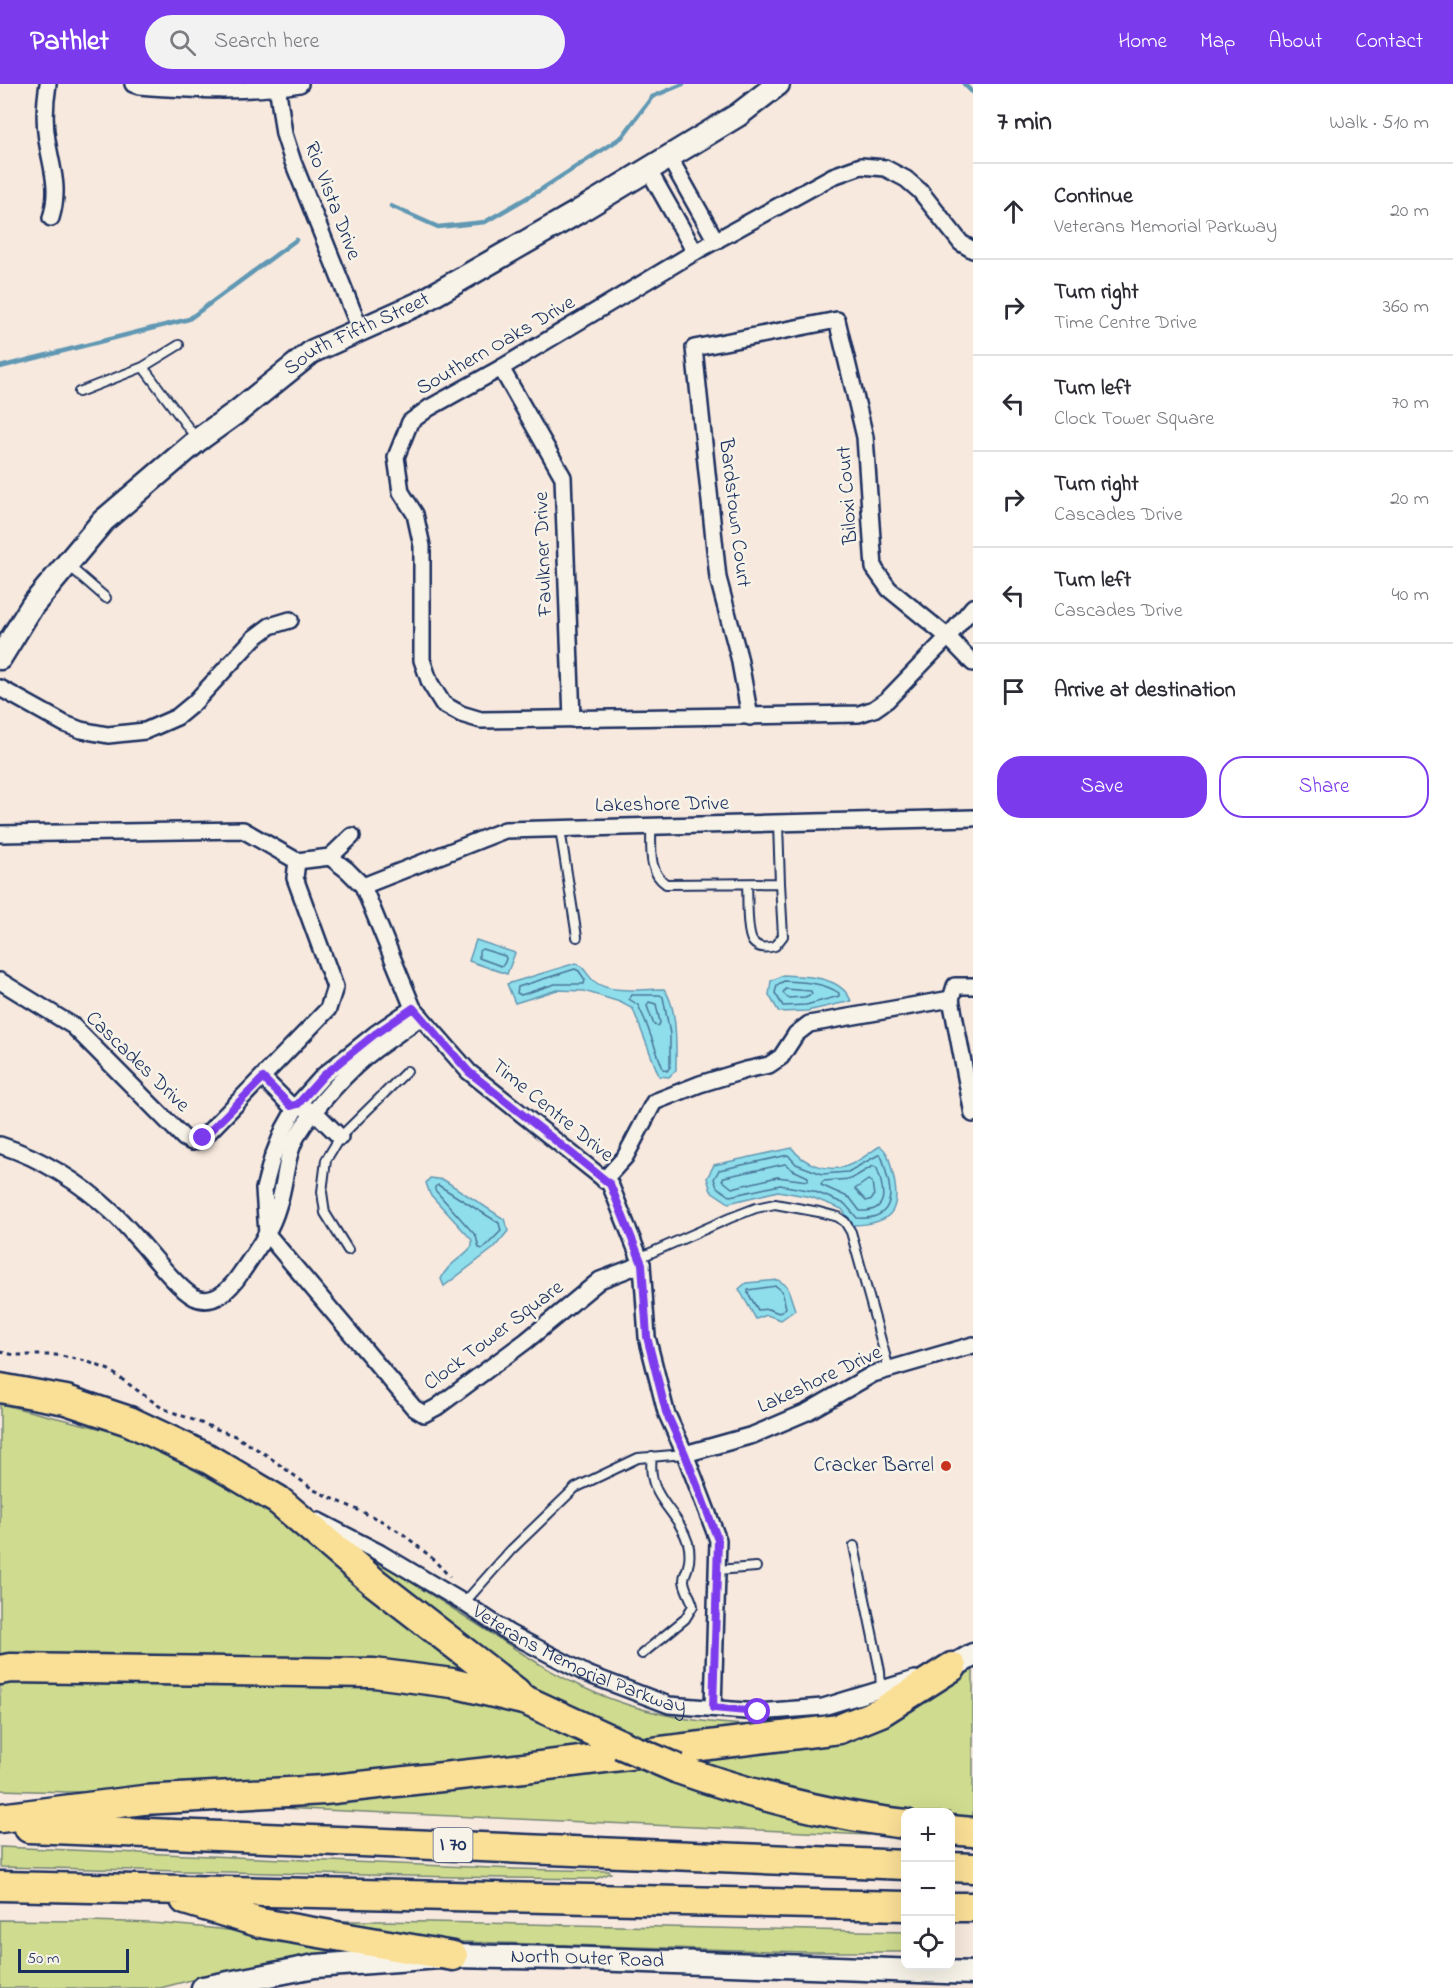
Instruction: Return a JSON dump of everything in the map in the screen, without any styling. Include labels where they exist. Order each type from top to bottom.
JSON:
[{"type":"highway","points":[[1,1387],[66,1400],[129,1421],[207,1458],[278,1500],[374,1582],[527,1701]]},
{"type":"highway","points":[[0,1818],[143,1800],[336,1789],[839,1729],[881,1712],[962,1661]]},
{"type":"highway","points":[[0,1670],[10,1668],[374,1673],[452,1683],[527,1701],[678,1769],[735,1789],[786,1803],[870,1820],[901,1823]]},
{"type":"highway","name":"I 70","points":[[0,1827],[901,1865]]},
{"type":"highway","points":[[955,1830],[973,1832]]},
{"type":"highway","points":[[955,1867],[973,1868]]},
{"type":"highway","points":[[0,1886],[901,1906]]},
{"type":"highway","points":[[149,1889],[261,1923],[453,1956]]},
{"type":"highway","points":[[955,1907],[973,1907]]},
{"type":"street","points":[[48,84],[45,101],[47,138],[57,201],[51,218]]},
{"type":"street","points":[[133,84],[203,91],[300,84]]},
{"type":"street","name":"South Fifth Street","points":[[0,658],[32,606],[103,520],[198,440],[313,351],[418,304],[738,115],[778,84]]},
{"type":"street","name":"Rio Vista Drive","points":[[277,86],[284,134],[293,162],[360,329]]},
{"type":"street","points":[[669,157],[716,241]]},
{"type":"street","name":"Southern Oaks Drive","points":[[973,250],[961,243],[920,191],[906,179],[885,168],[861,165],[833,176],[695,252],[501,368],[429,408],[410,423],[396,457],[401,492],[415,514],[422,546],[422,660],[430,683],[443,704],[461,714],[481,720],[859,714],[874,709],[887,700],[948,637],[973,607]]},
{"type":"street","points":[[648,169],[695,252]]},
{"type":"street","name":"Biloxi Court","points":[[694,348],[837,320],[865,437],[874,568],[888,589],[948,637],[973,663]]},
{"type":"street","name":"Bardstown Court","points":[[694,348],[718,578],[740,657],[750,717]]},
{"type":"street","name":"Faulkner Drive","points":[[501,368],[562,477],[572,719]]},
{"type":"street","points":[[0,688],[65,724],[81,730],[108,735],[145,731],[177,717],[194,703],[254,638],[270,626],[290,620]]},
{"type":"street","name":"Lakeshore Drive","points":[[363,886],[505,830],[973,818]]},
{"type":"street","points":[[0,834],[243,830],[297,861],[330,857],[352,836]]},
{"type":"street","name":"Time Centre Drive","points":[[330,857],[348,870],[363,886],[417,1013],[469,1072],[610,1184],[641,1261],[647,1337],[666,1412],[718,1540],[713,1708]]},
{"type":"street","name":"Cascades Drive","points":[[0,981],[73,1026],[184,1138],[192,1142],[203,1138],[328,1009],[335,987],[295,878],[297,861]]},
{"type":"street","points":[[973,986],[955,986],[951,999],[973,1114]]},
{"type":"street","points":[[604,1180],[625,1157],[654,1102],[746,1070],[769,1065],[781,1057],[796,1034],[809,1024],[951,999]]},
{"type":"street","points":[[267,1234],[264,1190],[269,1169],[284,1130],[298,1104],[324,1075],[375,1034],[417,1013]]},
{"type":"street","points":[[0,1145],[67,1176],[112,1212],[170,1276],[194,1297],[207,1300],[219,1297],[237,1280],[267,1234],[279,1204],[284,1174],[296,1137],[313,1113],[347,1076],[417,1013]]},
{"type":"street","points":[[263,1078],[291,1106],[298,1104],[313,1113],[340,1137]]},
{"type":"street","name":"Clock Tower Square","points":[[267,1234],[414,1408],[424,1414],[437,1407],[526,1341],[600,1280],[641,1261]]},
{"type":"street","name":"Lakeshore Drive","points":[[685,1454],[753,1435],[807,1412],[873,1374],[973,1345]]},
{"type":"street","name":"Veterans Memorial Parkway","points":[[278,1500],[380,1553],[509,1633],[587,1674],[669,1705],[758,1712],[823,1707],[881,1690],[962,1661]]},
{"type":"street","name":"North Outer Road","points":[[203,1988],[315,1966],[453,1956],[973,1973]]},
{"type":"lane","points":[[79,392],[143,367],[179,345]]},
{"type":"lane","points":[[143,367],[198,440]]},
{"type":"lane","points":[[67,564],[106,598]]},
{"type":"lane","points":[[747,884],[750,935],[754,943],[764,948],[775,946],[783,936],[778,823]]},
{"type":"lane","points":[[651,826],[652,868],[656,878],[666,884],[780,883]]},
{"type":"lane","points":[[560,828],[578,937]]},
{"type":"lane","points":[[348,1250],[329,1223],[325,1213],[322,1192],[326,1160],[340,1137],[407,1071]]},
{"type":"lane","points":[[641,1261],[756,1208],[775,1204],[838,1217],[845,1222],[850,1232],[889,1369]]},
{"type":"lane","points":[[464,1603],[511,1550],[575,1488],[638,1458],[685,1454]]},
{"type":"lane","points":[[642,1654],[685,1619],[693,1606],[684,1584],[684,1575],[689,1566],[690,1547],[683,1528],[653,1486],[650,1471],[652,1456]]},
{"type":"lane","points":[[854,1546],[880,1671],[881,1690]]},
{"type":"lane","points":[[717,1570],[756,1567]]},
{"type":"path","points":[[0,1352],[15,1355],[56,1355],[86,1361],[109,1370],[162,1408],[235,1436],[265,1454],[314,1490],[395,1530],[431,1557],[453,1580]]},
{"type":"green space","points":[[0,1404],[131,1436],[261,1506],[319,1544],[488,1681],[35,1655],[0,1655]]},
{"type":"green space","points":[[366,1554],[531,1659],[594,1693],[664,1714],[700,1721],[755,1725],[755,1730],[640,1744],[582,1716],[526,1684],[363,1557]]},
{"type":"green space","points":[[973,1669],[973,1827],[955,1825],[955,1808],[901,1808],[901,1817],[680,1762],[886,1724],[914,1709]]},
{"type":"green space","points":[[16,1681],[227,1686],[300,1682],[441,1691],[539,1719],[592,1746],[459,1765],[187,1790],[68,1792],[0,1790],[0,1684]]},
{"type":"green space","points":[[642,1765],[868,1829],[868,1835],[235,1806]]},
{"type":"green space","points":[[0,1847],[609,1871],[611,1873],[595,1879],[0,1867]]},
{"type":"green space","points":[[0,1920],[125,1922],[200,1927],[263,1935],[367,1954],[203,1977],[160,1988],[0,1988]]},
{"type":"green space","points":[[309,1921],[901,1932],[901,1952],[803,1952],[429,1941]]},
{"type":"water","points":[[476,940],[515,953],[507,974],[469,961]]},
{"type":"water","points":[[576,963],[601,986],[628,990],[664,989],[672,1006],[675,1028],[676,1070],[669,1077],[659,1076],[633,1009],[620,1002],[584,991],[557,990],[515,1003],[507,984]]},
{"type":"water","points":[[783,975],[812,977],[831,982],[846,993],[851,1001],[807,1011],[779,1012],[769,995],[771,981]]},
{"type":"water","points":[[880,1146],[887,1154],[892,1170],[896,1194],[895,1204],[886,1217],[867,1224],[853,1225],[842,1209],[811,1197],[778,1191],[729,1203],[711,1191],[707,1178],[714,1165],[792,1148],[803,1159],[816,1166],[840,1168],[856,1162]]},
{"type":"water","points":[[430,1178],[444,1180],[504,1219],[508,1231],[494,1248],[444,1286],[441,1279],[444,1274],[472,1246],[472,1240],[430,1194],[426,1183]]},
{"type":"water","points":[[778,1280],[787,1286],[795,1310],[781,1320],[767,1315],[756,1319],[739,1289],[746,1283]]},
{"type":"waterway","points":[[391,206],[438,227],[485,222],[542,189],[622,137],[652,97],[683,84]]},
{"type":"waterway","points":[[964,84],[973,93]]},
{"type":"waterway","points":[[0,367],[189,319],[296,240]]},
{"type":"place","name":"Cracker Barrel","points":[[946,1466]]},
{"type":"route","points":[[203,1138],[263,1078],[291,1106],[298,1104],[324,1075],[375,1034],[413,1008],[469,1072],[610,1184],[642,1264],[647,1337],[666,1412],[718,1540],[713,1708],[758,1712]]}]
